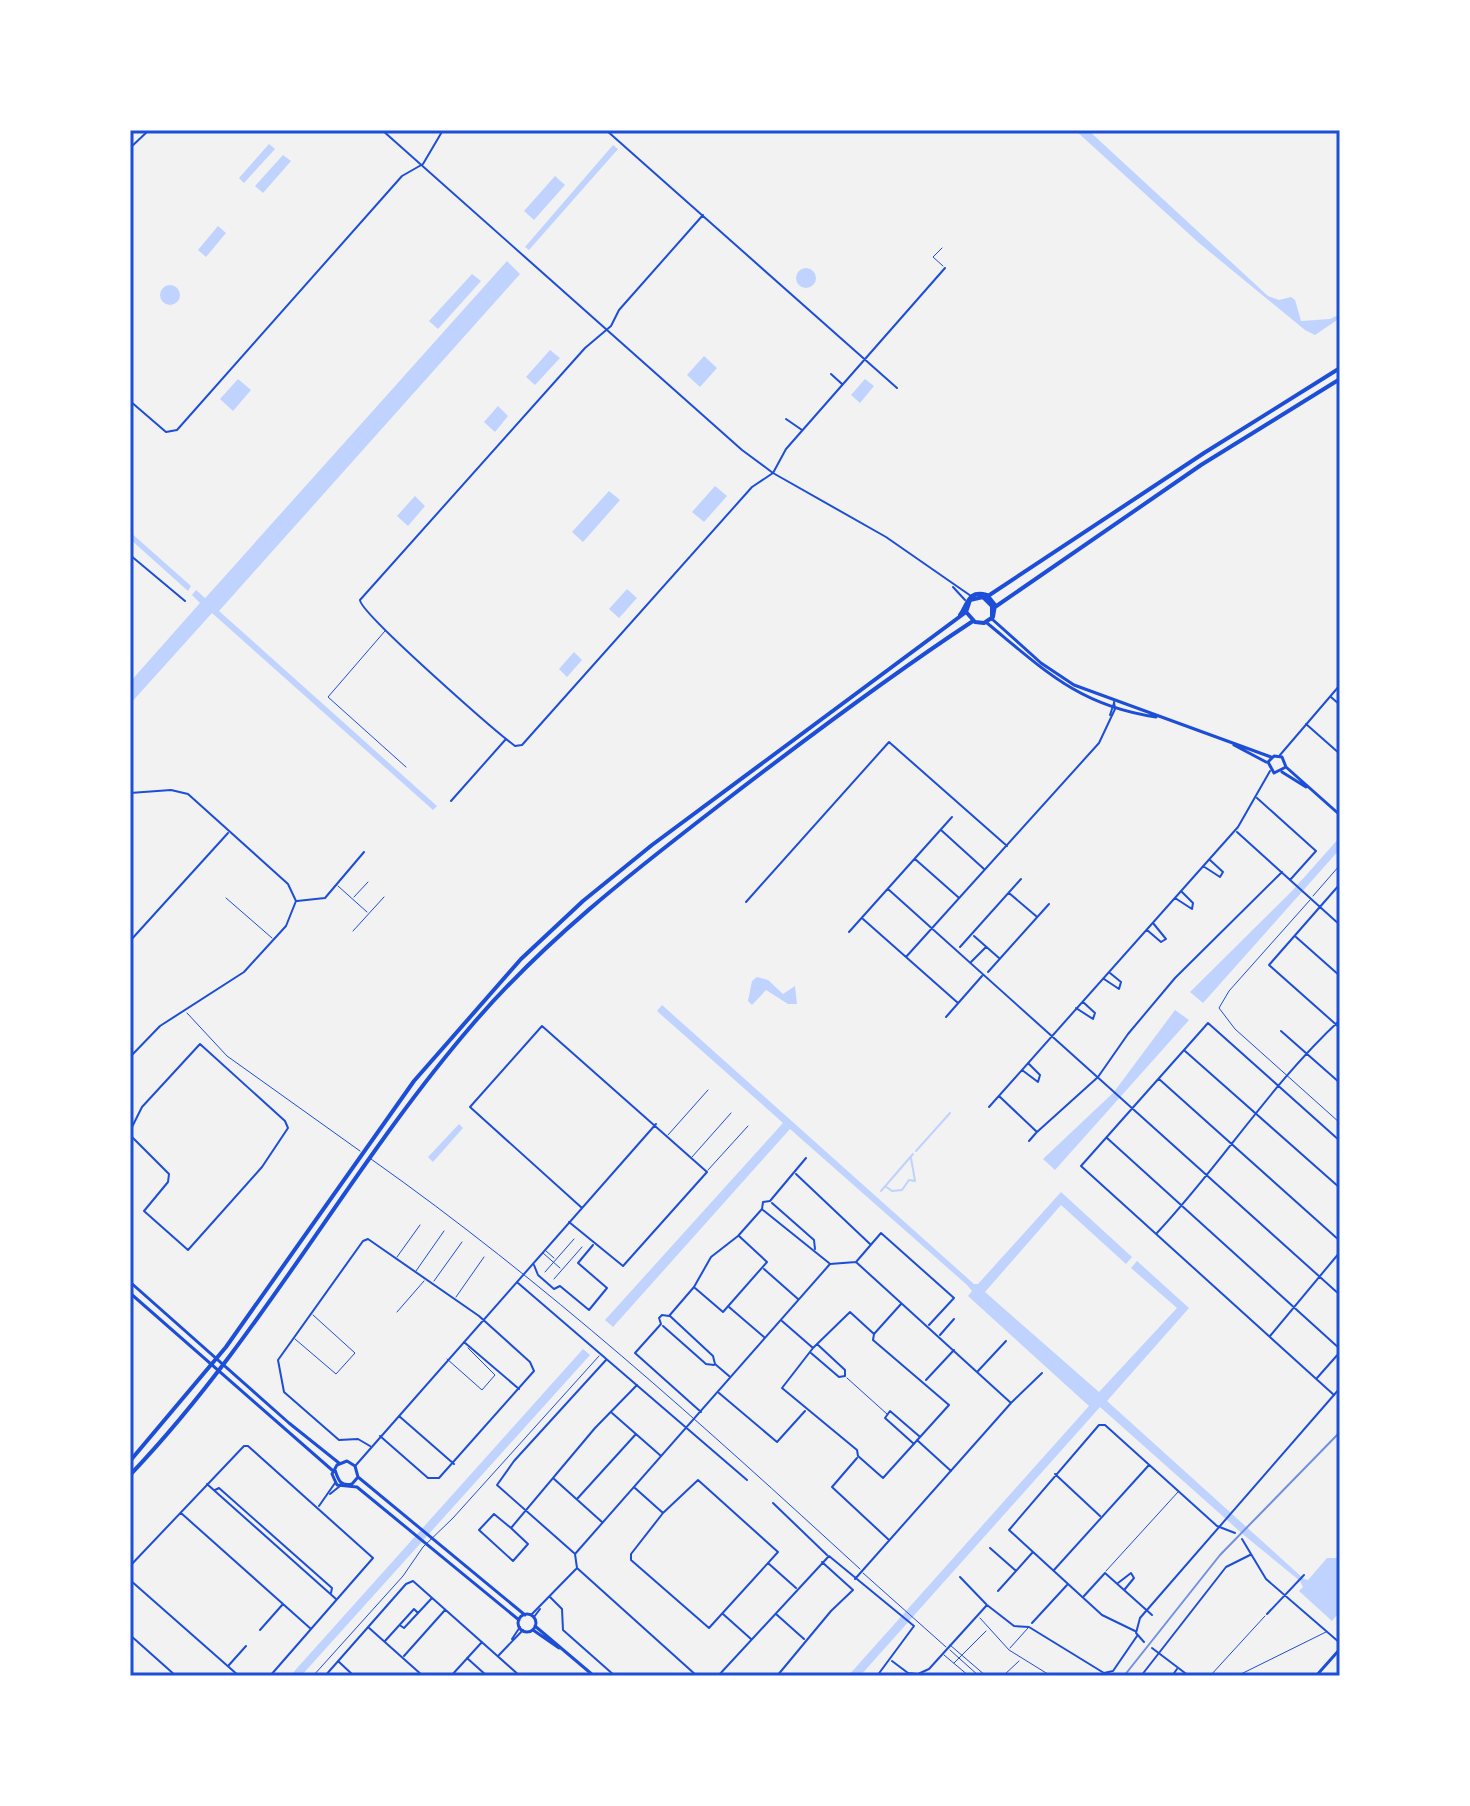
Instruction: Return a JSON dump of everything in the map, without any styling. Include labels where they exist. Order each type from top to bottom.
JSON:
[{"type":"highway","points":[[967,602],[999,590],[1204,453],[1340,368]]},
{"type":"highway","points":[[130,1475],[223,1364],[424,1083],[525,968],[589,909],[816,731],[973,621],[987,623],[993,617],[995,607],[1201,465],[1340,379]]},
{"type":"highway","points":[[130,1461],[216,1360],[414,1081],[521,959],[583,901],[652,845],[955,620],[965,610],[971,596],[987,597],[995,607]]},
{"type":"highway","points":[[987,597],[993,617]]},
{"type":"highway","points":[[965,610],[973,621]]},
{"type":"main road","points":[[993,617],[1052,671],[1114,704]]},
{"type":"main road","points":[[987,623],[1049,676],[1069,689],[1271,757],[1282,757],[1286,767],[1340,815]]},
{"type":"main road","points":[[1231,743],[1268,762],[1272,772],[1282,772],[1310,789]]},
{"type":"main road","points":[[1268,762],[1271,757]]},
{"type":"main road","points":[[1282,772],[1286,767]]},
{"type":"main road","points":[[130,1282],[216,1360],[339,1463],[354,1464],[358,1477],[525,1615],[532,1616],[534,1628]]},
{"type":"main road","points":[[130,1293],[210,1366],[333,1470],[339,1484]]},
{"type":"main road","points":[[333,1470],[339,1463]]},
{"type":"main road","points":[[339,1484],[352,1484],[358,1477]]},
{"type":"main road","points":[[339,1484],[354,1487],[409,1528],[519,1620],[521,1629],[534,1628],[592,1674]]},
{"type":"main road","points":[[519,1620],[525,1615]]},
{"type":"main road","points":[[1316,1676],[1340,1649]]},
{"type":"street","points":[[130,148],[149,130]]},
{"type":"street","points":[[382,130],[726,436],[773,473],[886,537],[971,596]]},
{"type":"street","points":[[130,401],[166,432],[177,430],[402,176],[422,165],[443,130]]},
{"type":"street","points":[[606,130],[897,388]]},
{"type":"street","points":[[703,215],[619,310],[607,330],[585,348],[360,600],[361,609],[514,745],[520,746],[531,735],[752,487],[773,473],[803,430],[945,268],[933,257],[942,248]]},
{"type":"street","points":[[831,374],[842,385]]},
{"type":"street","points":[[786,419],[803,430]]},
{"type":"street","points":[[130,555],[185,601]]},
{"type":"street","points":[[951,584],[967,602]]},
{"type":"street","points":[[385,631],[328,697],[406,767]]},
{"type":"street","points":[[1282,757],[1305,723],[1340,685]]},
{"type":"street","points":[[1330,696],[1340,705]]},
{"type":"street","points":[[906,957],[1099,743],[1114,704]]},
{"type":"street","points":[[1305,723],[1340,754]]},
{"type":"street","points":[[451,801],[507,739]]},
{"type":"street","points":[[746,902],[889,742],[1007,846]]},
{"type":"street","points":[[989,1107],[1235,830],[1272,772]]},
{"type":"street","points":[[130,793],[185,792],[288,884],[296,901],[290,918],[274,940],[235,981],[160,1026],[130,1057]]},
{"type":"street","points":[[1257,797],[1316,851],[1292,881]]},
{"type":"street","points":[[849,932],[952,817]]},
{"type":"street","points":[[941,830],[985,870]]},
{"type":"street","points":[[1235,830],[1340,925]]},
{"type":"street","points":[[130,941],[229,832]]},
{"type":"street","points":[[296,901],[325,898],[364,852]]},
{"type":"street","points":[[915,858],[959,898]]},
{"type":"street","points":[[1203,866],[1215,876],[1223,875],[1209,859]]},
{"type":"street","points":[[1340,865],[1219,1005],[1224,1019],[1340,1123]]},
{"type":"street","points":[[1029,1141],[1098,1077],[1128,1034],[1175,978],[1282,872]]},
{"type":"street","points":[[960,947],[1021,879]]},
{"type":"street","points":[[352,899],[368,882]]},
{"type":"street","points":[[1340,884],[1269,965],[1340,1028]]},
{"type":"street","points":[[336,885],[369,914]]},
{"type":"street","points":[[888,889],[1340,1295]]},
{"type":"street","points":[[1175,898],[1188,909],[1194,907],[1181,891]]},
{"type":"street","points":[[1009,893],[1037,917]]},
{"type":"street","points":[[353,931],[384,897]]},
{"type":"street","points":[[226,898],[274,940]]},
{"type":"street","points":[[988,972],[1049,904]]},
{"type":"street","points":[[862,918],[958,1003]]},
{"type":"street","points":[[1146,929],[1159,941],[1166,939],[1152,923]]},
{"type":"street","points":[[972,934],[1000,959]]},
{"type":"street","points":[[1294,936],[1340,976]]},
{"type":"street","points":[[971,963],[986,947]]},
{"type":"street","points":[[1103,978],[1119,989],[1121,982],[1109,972]]},
{"type":"street","points":[[946,1017],[983,975]]},
{"type":"street","points":[[1076,1008],[1093,1019],[1095,1013],[1082,1001]]},
{"type":"street","points":[[185,1011],[227,1056],[525,1272],[916,1620],[986,1676]]},
{"type":"street","points":[[1155,1235],[1209,1176],[1231,1143],[1279,1084],[1340,1020]]},
{"type":"street","points":[[1334,1395],[1081,1166],[1208,1023],[1340,1141]]},
{"type":"street","points":[[582,1208],[473,1111],[473,1100],[542,1026],[707,1172]]},
{"type":"street","points":[[1281,1031],[1340,1083]]},
{"type":"street","points":[[200,1044],[285,1121],[288,1128],[282,1142],[188,1250],[144,1211],[168,1182],[169,1174],[130,1133],[142,1107],[200,1044]]},
{"type":"street","points":[[1184,1050],[1340,1188]]},
{"type":"street","points":[[1021,1070],[1034,1082],[1041,1078],[1028,1063]]},
{"type":"street","points":[[1158,1079],[1340,1241]]},
{"type":"street","points":[[668,1135],[708,1090]]},
{"type":"street","points":[[999,1096],[1037,1132]]},
{"type":"street","points":[[692,1157],[731,1113]]},
{"type":"street","points":[[354,1464],[656,1124]]},
{"type":"street","points":[[569,1222],[616,1265],[628,1263],[748,1126]]},
{"type":"street","points":[[1106,1137],[1340,1350],[1316,1379]]},
{"type":"street","points":[[669,1316],[694,1287],[711,1257],[738,1236],[762,1209],[763,1202],[770,1201],[806,1158]]},
{"type":"street","points":[[795,1173],[871,1244]]},
{"type":"street","points":[[770,1201],[814,1240],[815,1250]]},
{"type":"street","points":[[762,1209],[830,1264]]},
{"type":"street","points":[[397,1257],[420,1225]]},
{"type":"street","points":[[416,1271],[444,1231]]},
{"type":"street","points":[[575,1554],[830,1264],[856,1262],[881,1233],[954,1298],[928,1326]]},
{"type":"street","points":[[694,1287],[723,1312],[762,1268],[767,1262],[738,1236]]},
{"type":"street","points":[[545,1272],[574,1239]]},
{"type":"street","points":[[370,1446],[358,1439],[339,1440],[284,1392],[278,1360],[363,1241],[374,1241],[427,1278],[483,1320],[533,1365],[532,1375],[520,1390],[454,1464],[433,1480],[380,1436]]},
{"type":"street","points":[[433,1283],[462,1242]]},
{"type":"street","points":[[532,1264],[538,1275],[554,1289],[557,1287],[587,1310],[606,1291],[578,1263],[594,1245]]},
{"type":"street","points":[[554,1279],[582,1247]]},
{"type":"street","points":[[544,1251],[556,1260]]},
{"type":"street","points":[[544,1251],[562,1270]]},
{"type":"street","points":[[1269,1337],[1340,1252]]},
{"type":"street","points":[[454,1299],[484,1257]]},
{"type":"street","points":[[856,1262],[1011,1403]]},
{"type":"street","points":[[762,1268],[799,1300]]},
{"type":"street","points":[[397,1312],[427,1278]]},
{"type":"street","points":[[517,1282],[747,1480]]},
{"type":"street","points":[[874,1334],[850,1312],[813,1348],[782,1388],[841,1435],[857,1450],[858,1456],[883,1478],[949,1405],[925,1381],[873,1340],[874,1334],[902,1303]]},
{"type":"street","points":[[728,1306],[765,1338]]},
{"type":"street","points":[[293,1338],[336,1374],[355,1353],[311,1313]]},
{"type":"street","points":[[715,1364],[706,1364],[661,1324],[659,1318],[669,1316],[713,1356],[715,1364],[730,1377]]},
{"type":"street","points":[[939,1336],[954,1319]]},
{"type":"street","points":[[781,1320],[813,1348]]},
{"type":"street","points":[[661,1324],[635,1353],[702,1413]]},
{"type":"street","points":[[977,1371],[1006,1341]]},
{"type":"street","points":[[463,1342],[520,1390]]},
{"type":"street","points":[[817,1344],[845,1370],[845,1376],[887,1414]]},
{"type":"street","points":[[447,1359],[482,1390],[495,1375],[468,1351],[467,1345]]},
{"type":"street","points":[[313,1676],[403,1576],[423,1547],[453,1518],[609,1345]]},
{"type":"street","points":[[925,1381],[954,1350]]},
{"type":"street","points":[[810,1352],[839,1377],[845,1376]]},
{"type":"street","points":[[606,1360],[514,1461],[497,1485],[575,1554],[577,1568],[697,1676]]},
{"type":"street","points":[[855,1579],[1011,1403],[1042,1373]]},
{"type":"street","points":[[511,1528],[637,1385]]},
{"type":"street","points":[[1144,1642],[1136,1631],[1146,1610],[1340,1388]]},
{"type":"street","points":[[718,1392],[777,1442],[806,1410]]},
{"type":"street","points":[[887,1414],[890,1411],[952,1472]]},
{"type":"street","points":[[612,1413],[662,1457]]},
{"type":"street","points":[[887,1414],[885,1418],[917,1440]]},
{"type":"street","points":[[398,1415],[454,1464]]},
{"type":"street","points":[[1136,1631],[1102,1615],[1009,1530],[1099,1425],[1105,1425],[1217,1526],[1235,1533]]},
{"type":"street","points":[[577,1499],[636,1434]]},
{"type":"street","points":[[130,1566],[179,1512],[248,1446],[373,1558],[270,1676]]},
{"type":"street","points":[[858,1456],[832,1487],[890,1541]]},
{"type":"street","points":[[1053,1571],[1149,1465]]},
{"type":"street","points":[[1054,1474],[1101,1517]]},
{"type":"street","points":[[553,1478],[602,1523]]},
{"type":"street","points":[[698,1480],[778,1552],[709,1628],[631,1560],[631,1554],[667,1508],[698,1480]]},
{"type":"street","points":[[207,1484],[337,1599]]},
{"type":"street","points":[[318,1507],[339,1484]]},
{"type":"street","points":[[634,1487],[663,1513]]},
{"type":"street","points":[[1083,1597],[1178,1491]]},
{"type":"street","points":[[773,1503],[826,1551],[827,1556],[912,1624],[891,1660],[877,1676]]},
{"type":"street","points":[[667,1508],[674,1514]]},
{"type":"street","points":[[179,1512],[312,1630]]},
{"type":"street","points":[[494,1514],[511,1528],[528,1544],[513,1561],[479,1530],[494,1514]]},
{"type":"street","points":[[656,1523],[661,1528]]},
{"type":"street","points":[[1242,1539],[1258,1570],[1338,1642],[1340,1649]]},
{"type":"street","points":[[990,1548],[1016,1571]]},
{"type":"street","points":[[998,1591],[1032,1553]]},
{"type":"street","points":[[1141,1676],[1226,1567],[1250,1555]]},
{"type":"street","points":[[718,1676],[827,1556]]},
{"type":"street","points":[[777,1676],[805,1640],[853,1590],[822,1562]]},
{"type":"street","points":[[768,1563],[797,1589]]},
{"type":"street","points":[[532,1616],[577,1568]]},
{"type":"street","points":[[1105,1573],[1152,1615]]},
{"type":"street","points":[[1117,1584],[1131,1573],[1133,1579],[1124,1590]]},
{"type":"street","points":[[1210,1676],[1304,1575]]},
{"type":"street","points":[[960,1577],[987,1605],[1014,1626],[1029,1627],[1109,1675],[1137,1636]]},
{"type":"street","points":[[130,1580],[239,1676]]},
{"type":"street","points":[[325,1676],[410,1582],[416,1582],[520,1676]]},
{"type":"street","points":[[1032,1623],[1068,1584]]},
{"type":"street","points":[[400,1625],[404,1628],[432,1597]]},
{"type":"street","points":[[550,1597],[562,1609],[563,1630],[615,1676]]},
{"type":"street","points":[[260,1630],[283,1604]]},
{"type":"street","points":[[891,1660],[913,1675],[929,1669],[974,1614],[987,1605]]},
{"type":"street","points":[[385,1642],[414,1609],[418,1613]]},
{"type":"street","points":[[403,1658],[446,1609]]},
{"type":"street","points":[[723,1613],[752,1639]]},
{"type":"street","points":[[775,1614],[805,1640]]},
{"type":"street","points":[[974,1614],[1009,1650],[1051,1676]]},
{"type":"street","points":[[408,1615],[413,1619]]},
{"type":"street","points":[[404,1620],[408,1624]]},
{"type":"street","points":[[368,1627],[423,1676]]},
{"type":"street","points":[[1009,1650],[1029,1627]]},
{"type":"street","points":[[498,1656],[521,1629]]},
{"type":"street","points":[[954,1663],[987,1630]]},
{"type":"street","points":[[1237,1676],[1326,1632]]},
{"type":"street","points":[[130,1635],[176,1676]]},
{"type":"street","points":[[451,1676],[482,1642]]},
{"type":"street","points":[[228,1666],[246,1646]]},
{"type":"street","points":[[1152,1648],[1189,1676]]},
{"type":"street","points":[[942,1653],[969,1676]]},
{"type":"street","points":[[960,1656],[979,1676]]},
{"type":"street","points":[[467,1658],[487,1676]]},
{"type":"street","points":[[1003,1676],[1021,1659]]},
{"type":"street","points":[[338,1661],[354,1676]]},
{"type":"street","points":[[1172,1676],[1178,1668]]},
{"type":"street","points":[[454,1672],[458,1676]]},
{"type":"water","points":[[1075,130],[1088,130],[1268,296],[1295,300],[1301,321],[1330,319],[1340,314],[1340,318],[1315,335],[1305,330],[1199,243]]},
{"type":"water","points":[[269,144],[275,149],[244,183],[239,178]]},
{"type":"water","points":[[613,145],[618,149],[529,250],[525,247]]},
{"type":"water","points":[[283,155],[291,161],[263,193],[255,186]]},
{"type":"water","points":[[555,176],[565,185],[534,220],[524,211]]},
{"type":"water","points":[[218,226],[226,233],[206,257],[198,250]]},
{"type":"water","points":[[507,261],[520,274],[219,611],[437,806],[433,810],[212,613],[130,704],[130,682],[200,603],[192,595],[196,590],[205,598],[208,595]]},
{"type":"water","points":[[806,268],[813,271],[816,278],[813,285],[806,288],[799,285],[796,278],[799,271]]},
{"type":"water","points":[[472,274],[481,281],[438,329],[429,321]]},
{"type":"water","points":[[170,285],[177,288],[180,295],[177,302],[170,305],[163,302],[160,295],[163,288]]},
{"type":"water","points":[[550,350],[560,358],[535,385],[526,377]]},
{"type":"water","points":[[704,356],[717,368],[700,387],[687,375]]},
{"type":"water","points":[[238,379],[251,390],[233,411],[220,399]]},
{"type":"water","points":[[865,379],[874,386],[860,403],[851,395]]},
{"type":"water","points":[[498,406],[508,416],[495,432],[484,422]]},
{"type":"water","points":[[715,486],[727,496],[704,522],[692,512]]},
{"type":"water","points":[[609,491],[620,500],[583,542],[572,532]]},
{"type":"water","points":[[415,496],[425,506],[408,526],[397,516]]},
{"type":"water","points":[[130,532],[191,586],[188,591],[130,539]]},
{"type":"water","points":[[627,589],[637,598],[619,618],[609,609]]},
{"type":"water","points":[[574,652],[582,660],[567,677],[559,669]]},
{"type":"water","points":[[1340,837],[1340,849],[1203,1003],[1190,992],[1292,891]]},
{"type":"water","points":[[757,977],[768,980],[783,994],[795,986],[797,1004],[788,1004],[766,990],[752,1005],[748,1001],[752,981]]},
{"type":"water","points":[[662,1005],[974,1284],[978,1284],[1061,1192],[1132,1257],[1126,1264],[1061,1205],[985,1292],[1099,1392],[1177,1308],[1131,1268],[1137,1261],[1189,1308],[1107,1401],[1304,1579],[1308,1580],[1327,1558],[1340,1558],[1340,1619],[1336,1616],[1332,1621],[1299,1591],[1303,1587],[1300,1581],[1100,1407],[860,1676],[848,1676],[1089,1406],[968,1296],[972,1291],[967,1285],[790,1129],[613,1327],[605,1320],[783,1123],[657,1011]]},
{"type":"water","points":[[1175,1010],[1189,1020],[1055,1170],[1043,1159],[1114,1092]]},
{"type":"water","points":[[459,1124],[463,1128],[433,1162],[428,1157]]},
{"type":"water","points":[[583,1349],[590,1355],[301,1676],[290,1676]]},
{"type":"waterway","points":[[916,1151],[950,1113]]},
{"type":"waterway","points":[[881,1191],[913,1154]]},
{"type":"waterway","points":[[885,1186],[892,1191],[902,1190],[909,1180],[915,1181],[911,1158]]},
{"type":"railway","points":[[1124,1676],[1220,1555],[1340,1432]]}]
